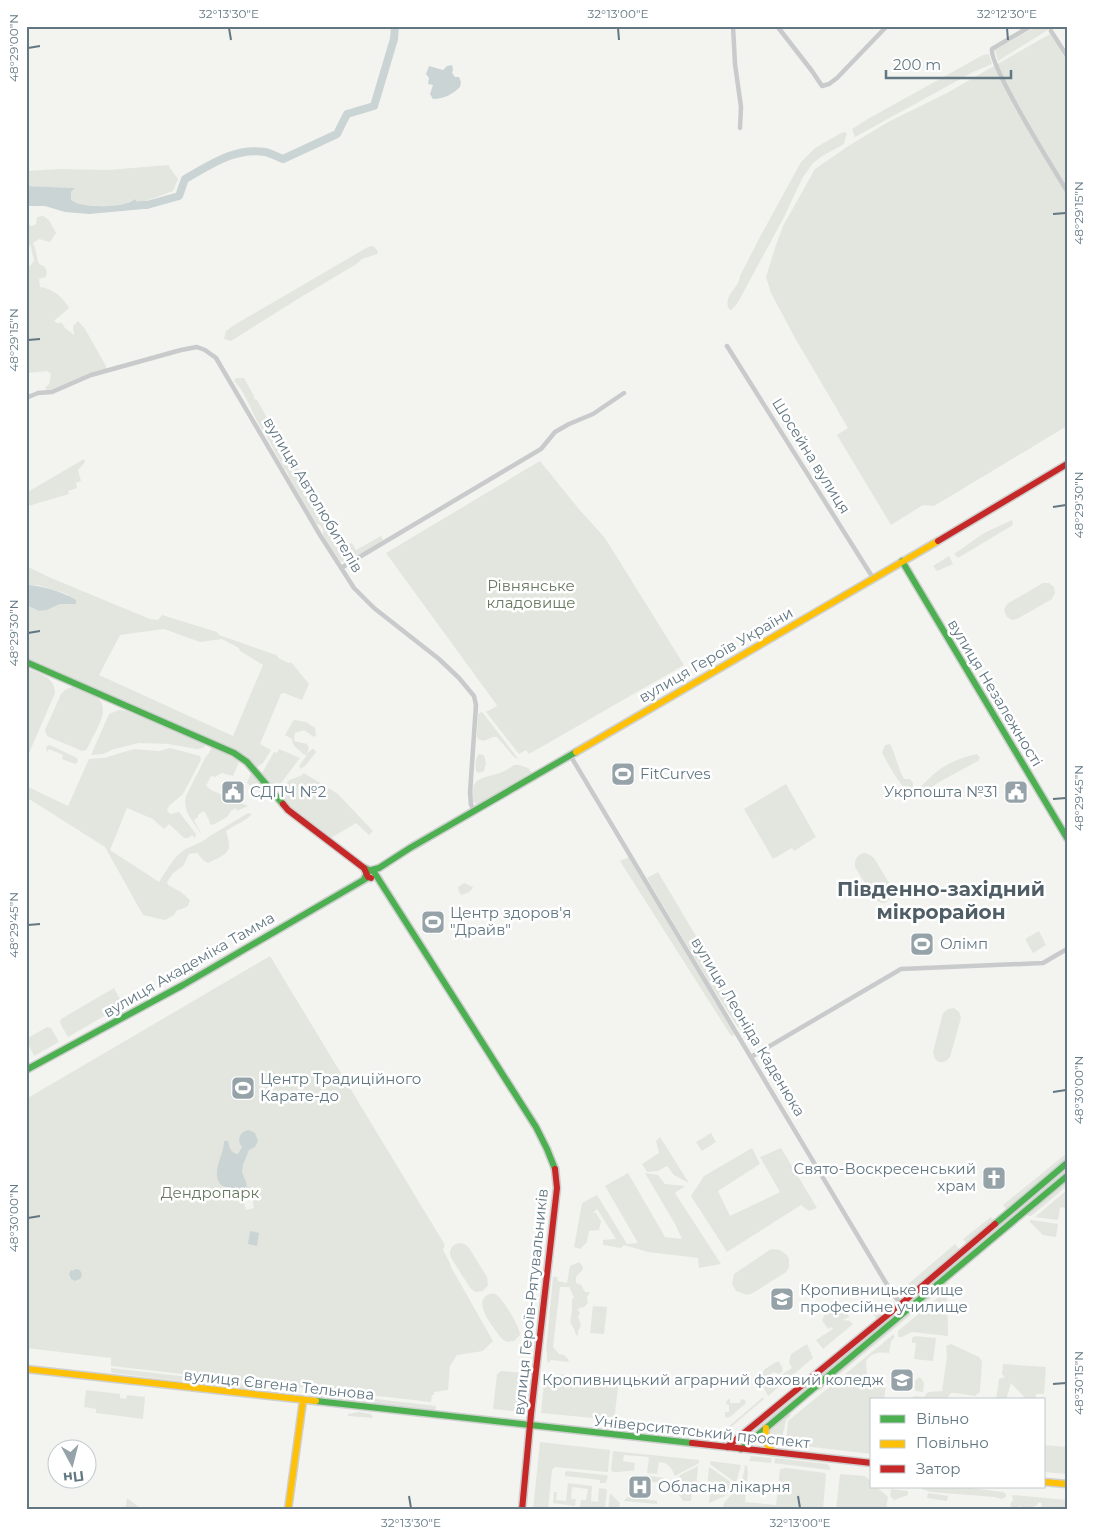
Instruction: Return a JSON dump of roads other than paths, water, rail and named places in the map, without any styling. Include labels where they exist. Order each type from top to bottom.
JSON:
[{"type":"main road","name":"вулиця Героїв України","points":[[371,874],[475,810],[1067,464]]},
{"type":"main road","name":"вулиця Незалежності","points":[[902,561],[1067,838]]},
{"type":"main road","name":"вулиця Героїв-Рятувальників","points":[[26,662],[234,753],[247,762],[288,810],[371,874],[536,1128],[551,1156],[557,1188],[522,1510]]},
{"type":"main road","name":"вулиця Академіка Тамма","points":[[26,1070],[183,985],[371,874]]},
{"type":"main road","points":[[727,1447],[901,1304],[1067,1163]]},
{"type":"main road","points":[[744,1449],[749,1442],[1067,1176]]},
{"type":"main road","name":"вулиця Євгена Тельнова","points":[[26,1369],[530,1426]]},
{"type":"main road","points":[[288,1510],[303,1400]]},
{"type":"main road","name":"Університетський проспект","points":[[530,1426],[870,1463]]},
{"type":"main road","points":[[766,1428],[764,1442],[773,1452]]},
{"type":"main road","points":[[1046,1482],[1067,1484]]},
{"type":"street","points":[[733,26],[741,107],[740,128]]},
{"type":"street","points":[[777,26],[822,86],[829,84],[837,78],[887,26]]},
{"type":"street","points":[[781,31],[786,26]]},
{"type":"street","points":[[1030,26],[992,49],[991,54],[1009,92],[1067,191]]},
{"type":"street","points":[[1051,31],[1067,56]]},
{"type":"street","name":"Шосейна вулиця","points":[[728,346],[873,578]]},
{"type":"street","name":"вулиця Автолюбителів","points":[[26,398],[38,392],[52,392],[91,375],[181,350],[197,347],[216,358],[354,588],[374,608],[439,660],[459,678],[474,696],[476,705],[470,793],[475,810]]},
{"type":"street","points":[[341,568],[541,450],[555,432],[593,414],[624,393]]},
{"type":"street","name":"вулиця Леоніда Каденюка","points":[[570,755],[892,1294],[907,1311]]},
{"type":"street","points":[[751,1057],[901,969],[1043,963],[1067,949]]},
{"type":"waterway","points":[[139,205],[147,205],[179,196],[185,179],[223,158],[254,151],[270,153],[283,159],[337,134],[347,114],[374,106],[394,39],[395,26]]},
{"type":"place","name":"FitCurves","points":[[623,774]]},
{"type":"place","name":"СДПЧ №2","points":[[233,792]]},
{"type":"place","name":"Укрпошта №31","points":[[1016,792]]},
{"type":"place","name":"Центр здоров'я \"Драйв\"","points":[[433,922]]},
{"type":"place","name":"Олімп","points":[[922,944]]},
{"type":"place","name":"Центр Традиційного Карате-до","points":[[243,1088]]},
{"type":"place","name":"Свято-Воскресенський храм","points":[[994,1178]]},
{"type":"place","name":"Кропивницьке вище професійне училище","points":[[782,1299]]},
{"type":"place","name":"Кропивницький аграрний фаховий коледж","points":[[902,1380]]},
{"type":"place","name":"Обласна лікарня","points":[[640,1487]]},
{"type":"district","name":"Південно-західний мікрорайон","points":[[941,900]]},
{"type":"park label","name":"Рівнянське кладовище","points":[[531,594]]},
{"type":"park label","name":"Дендропарк","points":[[210,1193]]}]
